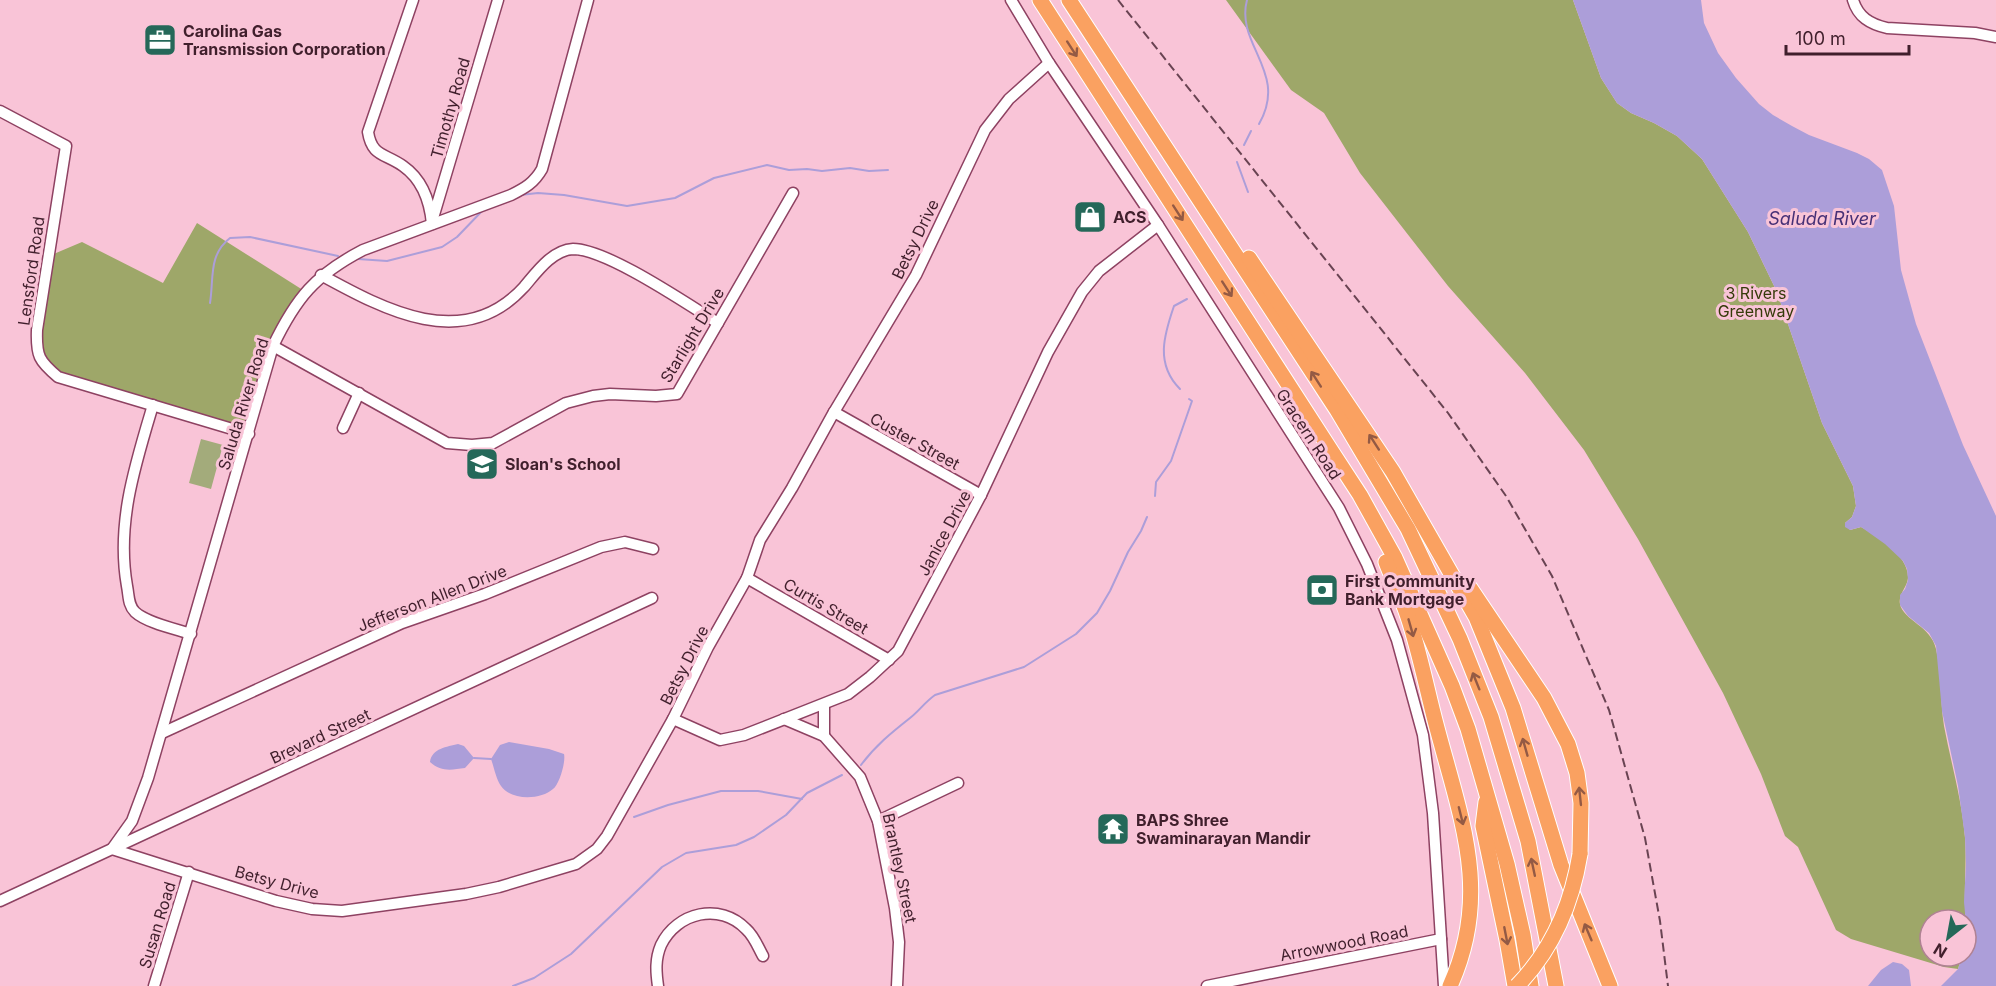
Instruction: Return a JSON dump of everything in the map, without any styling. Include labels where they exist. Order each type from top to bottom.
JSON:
[{"type":"highway","points":[[1040,0],[1360,495],[1395,558],[1452,686],[1468,729],[1507,864],[1523,935],[1531,986]]},
{"type":"highway","points":[[1069,0],[1337,410],[1408,529],[1460,639],[1491,717],[1528,840],[1557,986]]},
{"type":"highway","points":[[1103,53],[1203,189],[1544,698],[1562,731],[1574,760],[1579,789],[1582,818],[1580,854],[1574,883],[1560,923],[1538,961],[1516,986]]},
{"type":"highway","points":[[1393,472],[1463,593],[1498,666],[1521,732],[1560,865],[1610,986]]},
{"type":"highway","points":[[1360,495],[1408,616],[1470,857],[1469,917],[1461,958],[1450,986]]},
{"type":"highway","points":[[1486,796],[1483,826],[1516,986]]},
{"type":"street","points":[[413,0],[368,132],[370,144],[377,153],[403,166],[422,187],[430,205],[432,224]]},
{"type":"street","name":"Timothy Road","points":[[432,224],[498,0]]},
{"type":"street","name":"Saluda River Road","points":[[112,849],[132,821],[162,733],[273,346],[293,309],[321,275],[342,261],[363,250],[511,195],[526,188],[535,180],[542,169],[588,0]]},
{"type":"street","name":"Gracern Road","points":[[1011,0],[1049,63],[1158,225],[1339,508],[1367,564],[1397,640],[1423,735],[1433,813],[1441,939]]},
{"type":"street","points":[[1852,0],[1863,18],[1874,25],[1887,28],[1974,33],[1996,37]]},
{"type":"street","name":"Betsy Drive","points":[[112,849],[276,901],[312,909],[342,911],[466,894],[576,864],[597,849],[607,836],[673,719],[708,647],[747,578],[760,540],[916,275],[985,130],[1009,99],[1049,63]]},
{"type":"street","name":"Lensford Road","points":[[0,111],[66,146],[37,330],[37,350],[45,366],[58,377],[249,434]]},
{"type":"street","name":"Starlight Drive","points":[[273,346],[447,443],[472,445],[493,443],[566,403],[610,394],[656,396],[677,394],[793,193]]},
{"type":"street","name":"Janice Drive","points":[[673,719],[720,740],[744,735],[848,694],[890,660],[898,651],[981,495],[1048,352],[1082,292],[1099,271],[1122,250],[1158,225]]},
{"type":"street","points":[[321,275],[370,302],[401,314],[431,321],[460,321],[482,317],[496,311],[541,267],[555,256],[572,249],[601,255],[718,323]]},
{"type":"street","points":[[343,428],[359,393]]},
{"type":"street","points":[[153,405],[127,502],[123,539],[128,600],[139,615],[191,634]]},
{"type":"street","name":"Custer Street","points":[[834,412],[981,495]]},
{"type":"street","name":"Jefferson Allen Drive","points":[[162,733],[402,623],[485,594],[601,547],[625,542],[653,549]]},
{"type":"street","name":"Curtis Street","points":[[747,578],[890,660]]},
{"type":"street","name":"Brevard Street","points":[[0,901],[652,598]]},
{"type":"street","points":[[824,705],[824,736]]},
{"type":"street","name":"Brantley Street","points":[[784,719],[824,736],[860,777],[878,821],[895,908],[899,942],[897,986]]},
{"type":"street","points":[[878,821],[958,783]]},
{"type":"street","name":"Susan Road","points":[[154,986],[189,872]]},
{"type":"street","points":[[658,986],[656,971],[661,945],[669,932],[694,915],[721,914],[735,919],[747,929],[763,957]]},
{"type":"street","points":[[1441,939],[1444,986]]},
{"type":"street","name":"Arrowwood Road","points":[[1208,986],[1441,939]]},
{"type":"green space","name":"3 Rivers Greenway","points":[[1226,0],[1573,0],[1601,78],[1617,103],[1631,113],[1677,136],[1702,159],[1748,232],[1777,292],[1822,423],[1853,486],[1856,506],[1852,517],[1845,523],[1850,530],[1861,527],[1876,536],[1898,555],[1907,570],[1908,578],[1900,597],[1902,610],[1929,635],[1936,649],[1944,726],[1964,824],[1965,908],[1918,908],[1918,959],[1851,939],[1836,930],[1798,847],[1785,836],[1761,774],[1723,693],[1638,539],[1584,450],[1525,373],[1448,286],[1360,173],[1324,113],[1291,90]]},
{"type":"green space","points":[[197,223],[306,292],[282,327],[249,434],[58,377],[37,351],[49,256],[82,242],[163,283]]},
{"type":"green space","points":[[201,439],[223,445],[211,489],[189,483]]},
{"type":"water","name":"Saluda River","points":[[1573,0],[1701,0],[1704,23],[1718,53],[1759,104],[1792,126],[1857,153],[1882,170],[1894,206],[1901,270],[1916,324],[1963,445],[1996,516],[1996,986],[1941,986],[1958,968],[1978,968],[1978,908],[1965,908],[1965,837],[1958,786],[1942,711],[1936,646],[1929,633],[1908,616],[1900,605],[1900,595],[1908,580],[1907,569],[1903,561],[1885,544],[1861,527],[1850,530],[1845,527],[1845,523],[1852,517],[1856,506],[1853,486],[1822,423],[1777,292],[1748,232],[1702,159],[1677,136],[1631,113],[1617,103],[1601,78]]},
{"type":"water","points":[[509,742],[564,754],[562,773],[553,789],[548,793],[526,797],[512,794],[501,786],[491,759],[500,745]]},
{"type":"water","points":[[458,744],[464,746],[474,758],[465,768],[442,769],[430,762],[431,757],[437,751]]},
{"type":"water","points":[[1893,962],[1902,964],[1909,970],[1911,986],[1868,986],[1881,970]]},
{"type":"waterway","points":[[1247,0],[1245,16],[1248,31],[1265,74],[1268,89],[1267,106],[1259,124]]},
{"type":"waterway","points":[[1244,145],[1251,131]]},
{"type":"waterway","points":[[1237,162],[1248,192]]},
{"type":"waterway","points":[[520,195],[538,193],[564,195],[627,206],[675,198],[714,178],[767,165],[789,170],[822,171],[850,168],[869,171],[888,170]]},
{"type":"waterway","points":[[358,259],[387,261],[442,247],[457,237],[483,210]]},
{"type":"waterway","points":[[210,303],[215,260],[218,252],[230,238],[250,237],[338,256]]},
{"type":"waterway","points":[[1180,389],[1167,370],[1164,349],[1167,328],[1174,306],[1187,299]]},
{"type":"waterway","points":[[1155,496],[1156,482],[1171,461],[1192,401],[1189,399]]},
{"type":"waterway","points":[[861,765],[884,740],[935,695],[1024,667],[1076,634],[1097,613],[1147,517]]},
{"type":"waterway","points":[[474,758],[491,759]]},
{"type":"waterway","points":[[513,986],[534,978],[571,954],[662,867],[686,853],[736,845],[754,837],[786,815],[807,793],[842,775]]},
{"type":"waterway","points":[[634,817],[721,791],[758,791],[802,799]]},
{"type":"railway","points":[[1118,0],[1448,413],[1506,496],[1552,576],[1609,710],[1645,838],[1660,921],[1668,986]]},
{"type":"place","name":"Carolina Gas Transmission Corporation","points":[[160,40]]},
{"type":"place","name":"ACS","points":[[1090,217]]},
{"type":"place","name":"Sloan's School","points":[[482,464]]},
{"type":"place","name":"First Community Bank Mortgage","points":[[1322,590]]},
{"type":"place","name":"BAPS Shree Swaminarayan Mandir","points":[[1113,829]]}]
